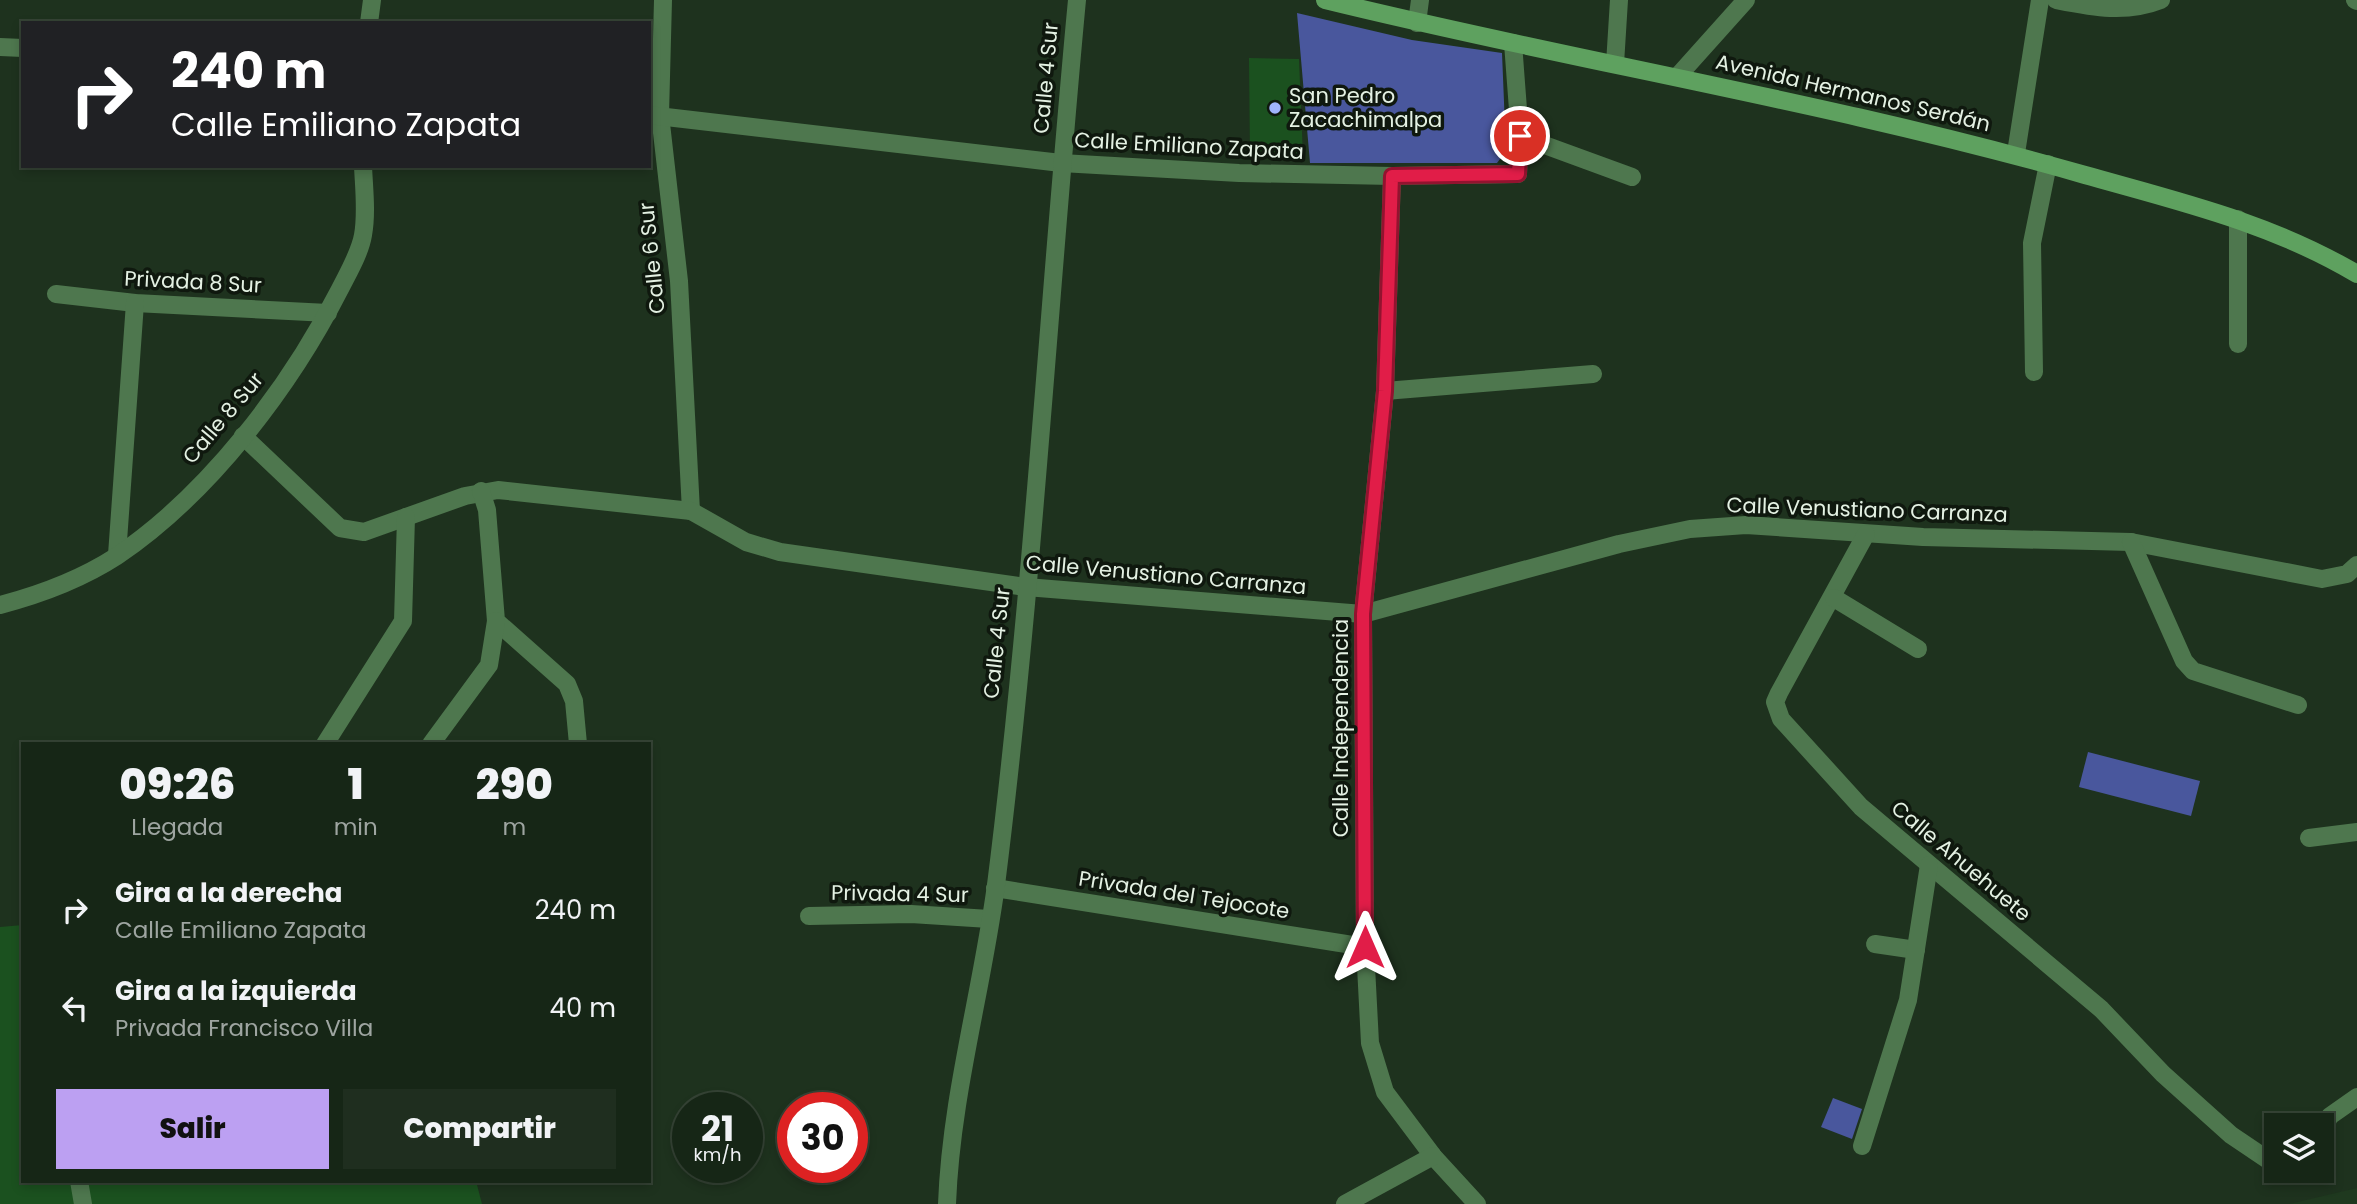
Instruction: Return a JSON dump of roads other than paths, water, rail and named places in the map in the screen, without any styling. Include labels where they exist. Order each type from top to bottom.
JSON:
[{"type":"street","points":[[369,21],[372,0]]},
{"type":"street","name":"Calle 6 Sur","points":[[663,0],[654,115],[679,281],[691,511]]},
{"type":"street","name":"Calle 4 Sur","points":[[947,1204],[963,1074],[995,888],[1026,587],[1077,0]]},
{"type":"street","name":"Avenida Hermanos Serdán","points":[[1325,0],[1417,23],[1677,77],[2016,153],[2238,219],[2296,240],[2357,274]]},
{"type":"street","points":[[1417,23],[1420,0]]},
{"type":"street","points":[[1615,64],[1619,0]]},
{"type":"street","points":[[1677,77],[1746,0]]},
{"type":"street","points":[[2016,153],[2040,0]]},
{"type":"street","points":[[2056,0],[2121,9],[2144,6],[2161,0]]},
{"type":"street","points":[[1513,43],[1520,136],[1632,177]]},
{"type":"street","points":[[0,47],[21,48]]},
{"type":"street","name":"Calle Emiliano Zapata","points":[[654,115],[1061,163],[1240,173],[1392,176],[1518,174],[1520,136]]},
{"type":"street","points":[[2034,372],[2032,243],[2048,164]]},
{"type":"street","name":"Calle 8 Sur","points":[[0,605],[65,585],[117,555],[170,513],[243,436],[310,344],[328,313],[363,237],[363,168]]},
{"type":"street","name":"Calle Independencia","points":[[1392,176],[1385,391],[1363,614],[1365,947],[1370,1043],[1385,1093],[1433,1156],[1477,1204]]},
{"type":"street","points":[[2238,219],[2238,344]]},
{"type":"street","name":"Privada 8 Sur","points":[[56,294],[135,303],[328,313]]},
{"type":"street","points":[[117,555],[135,303]]},
{"type":"street","points":[[1385,391],[1593,374]]},
{"type":"street","name":"Calle Venustiano Carranza","points":[[243,436],[340,528],[363,532],[481,491],[498,490],[691,511],[746,542],[780,552],[1026,587],[1363,614],[1619,544],[1690,528],[1768,526],[1866,534],[2131,542],[2322,579],[2347,574],[2357,565]]},
{"type":"street","points":[[432,742],[489,665],[495,621],[487,510],[481,491]]},
{"type":"street","points":[[326,742],[403,621],[406,517]]},
{"type":"street","name":"Calle Ahuehuete","points":[[1866,534],[1834,598],[1779,693],[1776,711],[1793,736],[1861,807],[2101,1009],[2163,1074],[2231,1135],[2264,1157]]},
{"type":"street","points":[[2131,542],[2184,662],[2193,671],[2298,705]]},
{"type":"street","points":[[1834,598],[1918,649]]},
{"type":"street","points":[[495,621],[567,684],[574,701],[578,742]]},
{"type":"street","points":[[2309,838],[2357,832]]},
{"type":"street","points":[[1862,1146],[1908,1000],[1929,865]]},
{"type":"street","name":"Privada del Tejocote","points":[[995,888],[1365,947]]},
{"type":"street","name":"Privada 4 Sur","points":[[809,916],[911,914],[989,919]]},
{"type":"street","points":[[1875,944],[1916,950]]},
{"type":"street","points":[[2334,1113],[2357,1097]]},
{"type":"street","points":[[1345,1204],[1433,1156]]},
{"type":"street","points":[[79,1183],[83,1204]]},
{"type":"place","name":"San Pedro Zacachimalpa","points":[[1275,108]]}]
